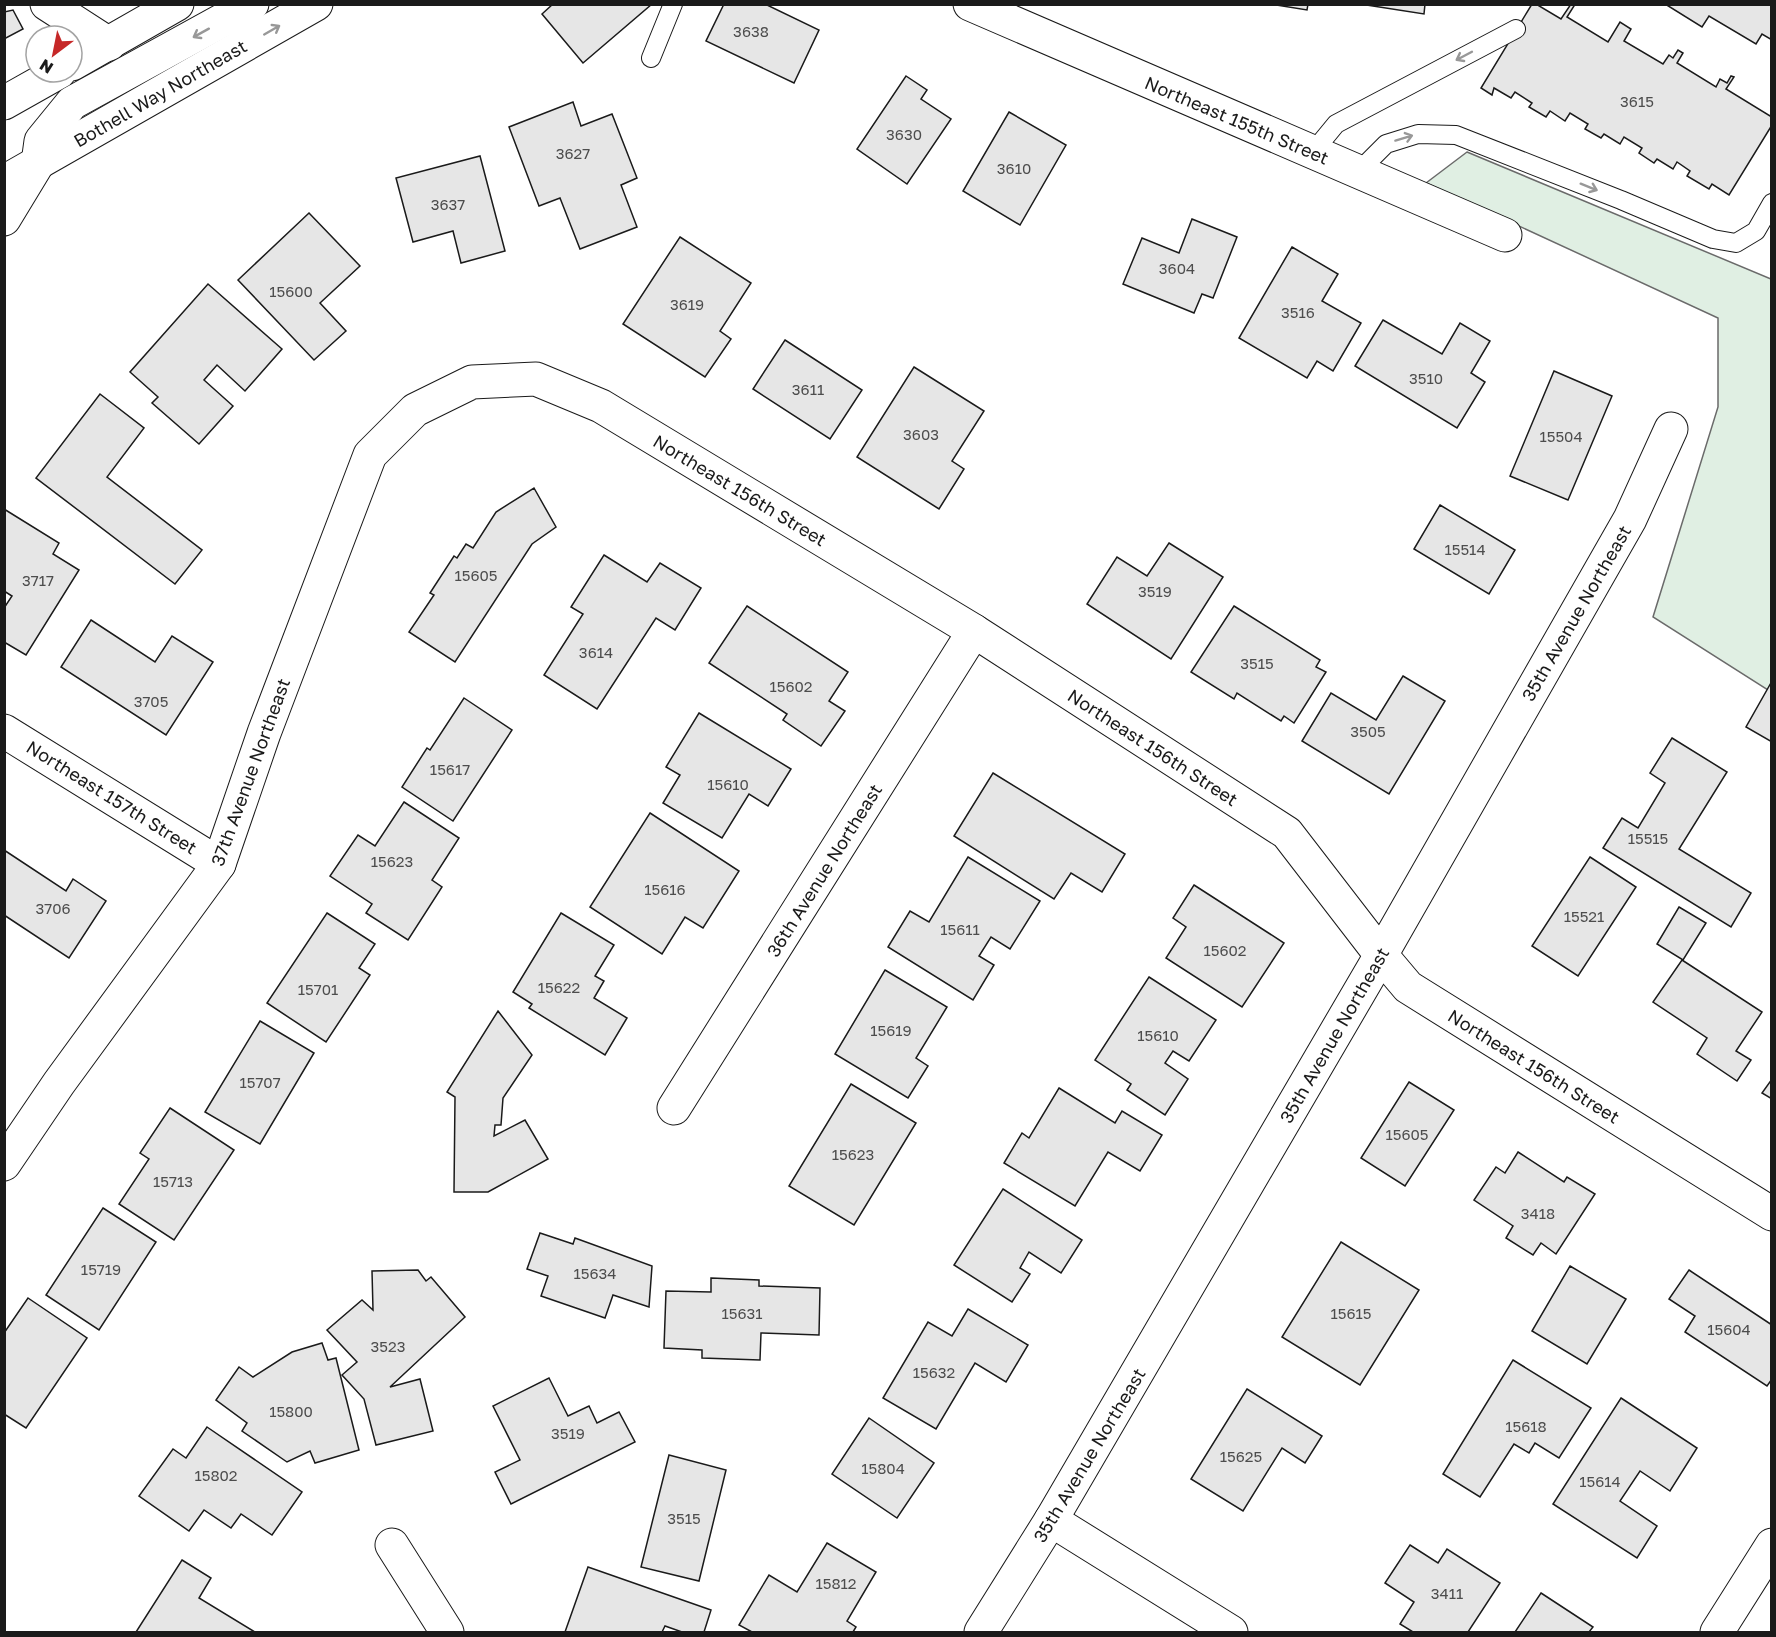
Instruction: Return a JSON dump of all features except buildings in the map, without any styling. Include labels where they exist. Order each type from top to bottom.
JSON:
[{"type":"street","points":[[47,4],[109,44]]},
{"type":"street","points":[[84,58],[177,4]]},
{"type":"street","points":[[4,219],[38,163],[42,141],[72,103],[252,4]]},
{"type":"street","name":"Bothell Way Northeast","points":[[4,182],[316,4]]},
{"type":"street","name":"Northeast 155th Street","points":[[970,4],[1505,235]]},
{"type":"street","points":[[4,103],[38,84]]},
{"type":"street","name":"Northeast 156th Street","points":[[472,382],[536,379],[601,406],[974,631],[1287,833],[1408,987],[1772,1214]]},
{"type":"street","name":"37th Avenue Northeast","points":[[4,1164],[59,1083],[219,864],[264,733],[370,455],[416,410],[472,382]]},
{"type":"street","name":"35th Avenue Northeast","points":[[981,1632],[1051,1520],[1381,955],[1630,519],[1671,429]]},
{"type":"street","name":"36th Avenue Northeast","points":[[674,1108],[974,631]]},
{"type":"street","name":"Northeast 157th Street","points":[[4,731],[219,864]]},
{"type":"street","points":[[1051,1520],[1231,1632]]},
{"type":"street","points":[[392,1545],[447,1632]]},
{"type":"street","points":[[1717,1632],[1772,1545]]},
{"type":"lane","points":[[651,58],[673,4]]},
{"type":"lane","points":[[1313,152],[1336,124],[1516,29]]},
{"type":"lane","points":[[1358,172],[1386,144],[1418,134],[1456,135],[1713,239],[1736,243],[1756,231],[1772,203]]},
{"type":"green space","points":[[1467,152],[1771,279],[1771,692],[1653,617],[1718,407],[1718,318],[1426,183]]}]
